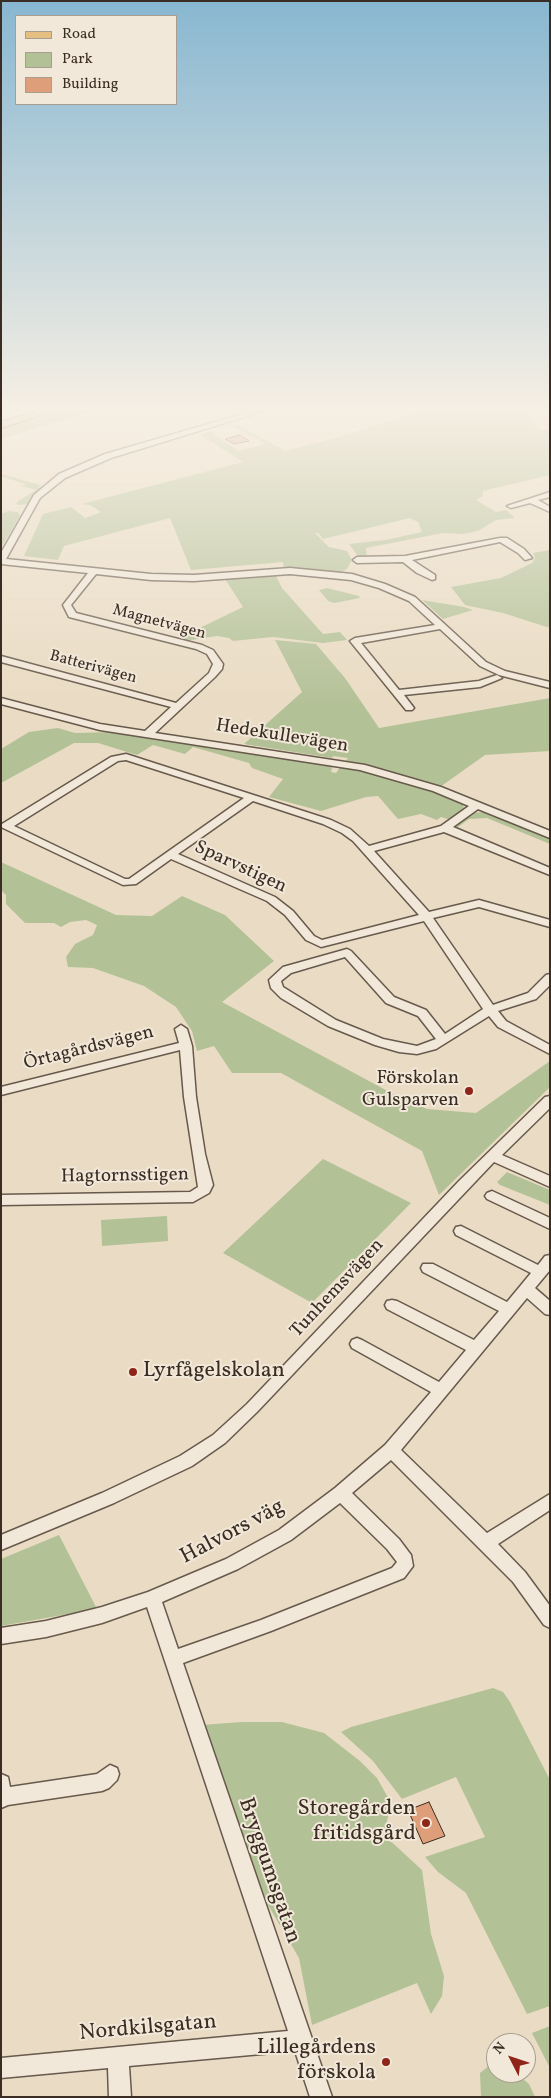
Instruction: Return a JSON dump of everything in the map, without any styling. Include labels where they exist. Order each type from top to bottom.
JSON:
[{"type":"street","points":[[30,509],[1,561],[94,572],[174,578],[290,571],[352,577],[382,586],[412,599],[483,664],[502,673],[550,685]]},
{"type":"street","points":[[357,560],[405,559],[500,540],[516,547],[528,558]]},
{"type":"street","points":[[405,559],[420,571],[432,577]]},
{"type":"street","name":"Magnetvägen","points":[[94,572],[67,605],[72,615],[199,647],[210,652],[215,658],[217,669],[148,734]]},
{"type":"street","points":[[409,708],[354,640],[443,626]]},
{"type":"street","name":"Batterivägen","points":[[1,659],[178,706]]},
{"type":"street","points":[[397,692],[480,684],[497,678]]},
{"type":"street","name":"Hedekullevägen","points":[[1,701],[100,727],[340,763],[410,780],[550,835]]},
{"type":"street","points":[[252,797],[132,882],[123,882],[6,826],[121,758],[126,757],[252,797],[327,822],[346,831],[367,850],[426,916],[490,1010],[502,1024],[550,1050]]},
{"type":"street","points":[[367,850],[445,828],[477,805]]},
{"type":"street","points":[[445,828],[550,872]]},
{"type":"street","name":"Sparvstigen","points":[[171,855],[271,899],[289,913],[314,942],[321,944],[426,916]]},
{"type":"street","points":[[426,916],[479,903],[550,924]]},
{"type":"street","points":[[444,1040],[422,1013],[390,1000],[347,953],[287,970],[275,980],[277,988],[297,1004],[332,1023],[379,1042],[399,1048],[417,1050],[444,1040],[490,1010],[532,996],[550,978]]},
{"type":"street","name":"Hagtornsstigen","points":[[1,1200],[192,1197],[204,1190],[206,1185],[196,1135],[186,1046],[181,1029]]},
{"type":"street","name":"Örtagårdsvägen","points":[[1,1091],[173,1047],[186,1046]]},
{"type":"street","name":"Tunhemsvägen","points":[[1,1543],[186,1461],[219,1439],[252,1408],[464,1184],[550,1100]]},
{"type":"street","points":[[493,1156],[550,1182]]},
{"type":"street","points":[[492,1196],[550,1224]]},
{"type":"street","name":"Halvors väg","points":[[1,1636],[46,1629],[94,1617],[152,1598],[240,1560],[285,1535],[341,1494],[391,1450],[545,1266],[461,1231]]},
{"type":"street","points":[[428,1268],[508,1309]]},
{"type":"street","points":[[526,1289],[550,1310]]},
{"type":"street","points":[[392,1304],[476,1348]]},
{"type":"street","points":[[357,1344],[441,1390]]},
{"type":"street","points":[[391,1450],[518,1577],[550,1620]]},
{"type":"street","points":[[172,1659],[266,1626],[398,1573],[405,1566],[405,1560],[393,1544],[341,1494]]},
{"type":"street","points":[[486,1543],[550,1501]]},
{"type":"street","name":"Bryggumsgatan","points":[[152,1598],[300,2040],[321,2097]]},
{"type":"street","points":[[1,1783],[1,1798],[102,1782],[110,1774]]},
{"type":"street","name":"Nordkilsgatan","points":[[1,2068],[300,2040]]},
{"type":"street","points":[[118,2057],[120,2097]]},
{"type":"green space","points":[[63,509],[73,509],[85,518],[101,512],[96,509],[491,509],[496,512],[506,510],[515,518],[496,520],[478,531],[463,534],[443,533],[366,548],[367,557],[358,556],[349,544],[385,540],[422,532],[418,522],[410,518],[323,539],[318,533],[315,533],[329,547],[347,551],[352,560],[347,569],[341,572],[284,569],[283,562],[191,570],[170,518],[64,546],[58,560],[24,556],[43,514]]},
{"type":"green space","points":[[8,511],[18,512],[20,516],[1,548],[1,514]]},
{"type":"green space","points":[[550,550],[550,625],[548,627],[550,628],[503,613],[465,605],[451,587],[501,578],[532,563],[535,558],[533,553]]},
{"type":"green space","points":[[275,574],[282,588],[323,634],[340,632],[347,640],[323,643],[273,637],[233,641],[229,638],[217,636],[185,641],[177,639],[243,607],[225,579]]},
{"type":"green space","points":[[327,588],[359,596],[360,598],[334,603],[328,601],[319,590]]},
{"type":"green space","points":[[422,600],[464,607],[473,610],[443,619]]},
{"type":"green space","points":[[275,640],[316,644],[345,678],[379,728],[550,698],[550,751],[485,755],[440,787],[378,768],[346,761],[348,758],[333,756],[332,758],[244,744],[302,692]]},
{"type":"green space","points":[[58,728],[75,733],[114,732],[333,765],[331,772],[336,773],[341,766],[372,773],[442,794],[463,804],[464,809],[451,820],[441,817],[437,820],[421,814],[398,819],[378,796],[366,797],[321,811],[269,797],[283,779],[252,768],[249,763],[193,747],[185,754],[153,745],[137,755],[98,743],[74,743],[1,783],[1,749],[29,732]]},
{"type":"green space","points":[[484,812],[550,838],[550,844],[487,818],[469,819],[458,827],[453,826],[472,813]]},
{"type":"green space","points":[[1,862],[116,915],[152,916],[182,896],[225,915],[274,961],[222,1002],[395,1095],[427,1109],[476,1113],[550,1061],[550,1087],[439,1195],[422,1151],[281,1073],[232,1073],[214,1046],[197,1051],[192,1031],[176,1007],[144,986],[93,968],[68,967],[66,957],[75,944],[93,935],[97,925],[86,920],[70,922],[61,927],[54,923],[25,923],[6,904],[6,895],[1,890]]},
{"type":"green space","points":[[323,1159],[411,1203],[312,1303],[223,1253]]},
{"type":"green space","points":[[507,1172],[550,1190],[550,1205],[500,1185],[497,1182]]},
{"type":"green space","points":[[167,1216],[168,1241],[102,1246],[101,1220]]},
{"type":"green space","points":[[59,1535],[97,1609],[1,1626],[1,1559]]},
{"type":"green space","points":[[493,1688],[503,1692],[510,1702],[550,1780],[550,2006],[527,2014],[466,1893],[438,1872],[425,1857],[485,1837],[456,1777],[402,1799],[373,1761],[341,1732],[351,1727]]},
{"type":"green space","points":[[282,1722],[324,1733],[360,1761],[377,1778],[391,1803],[384,1835],[422,1870],[431,1934],[444,1976],[442,1996],[431,2014],[417,1983],[312,2025],[299,1958],[268,1905],[201,1725]]},
{"type":"green space","points":[[550,2026],[550,2068],[536,2041],[536,2033],[532,2033]]},
{"type":"green space","points":[[486,2068],[486,2083],[528,2083],[535,2097],[481,2097],[480,2073]]},
{"type":"building","name":"Storegården fritidsgård","points":[[429,1802],[445,1836],[423,1844],[408,1810]]},
{"type":"place","name":"Förskolan Gulsparven","points":[[469,1091]]},
{"type":"place","name":"Lyrfågelskolan","points":[[133,1372]]},
{"type":"place","name":"Storegården fritidsgård","points":[[426,1823]]},
{"type":"place","name":"Lillegårdens förskola","points":[[386,2062]]}]
